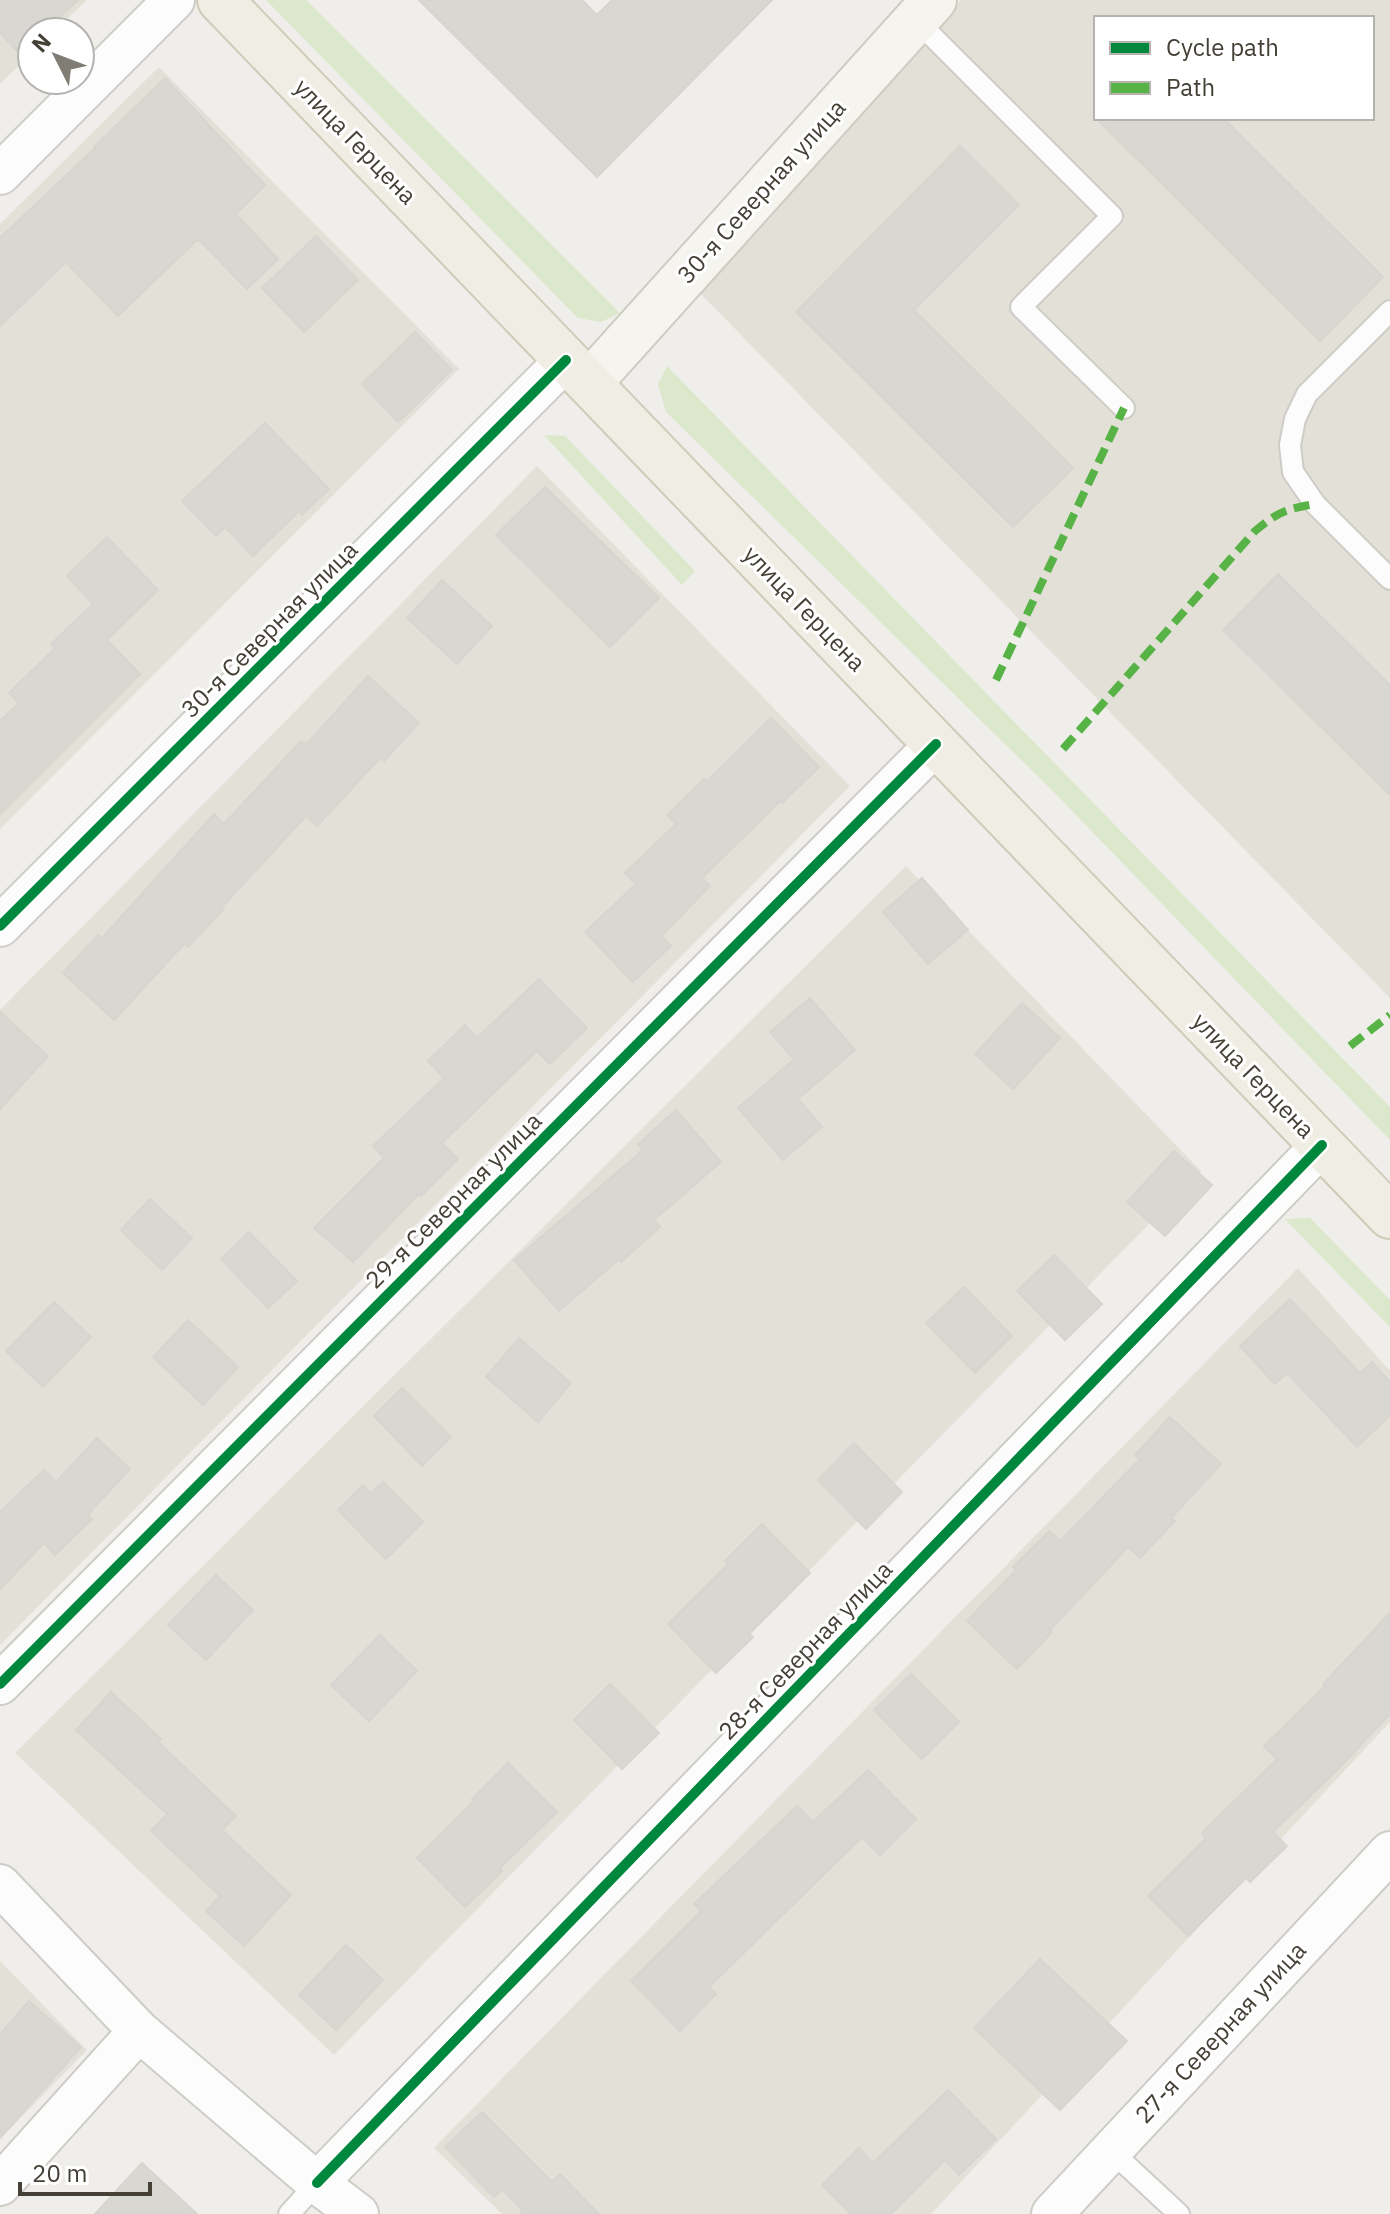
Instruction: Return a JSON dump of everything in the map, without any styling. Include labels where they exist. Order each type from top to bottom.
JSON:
[{"type":"main road","name":"улица Герцена","points":[[220,0],[1390,1216]]},
{"type":"street","points":[[0,174],[174,0]]},
{"type":"street","name":"30-я Северная улица","points":[[0,926],[578,372],[919,9]]},
{"type":"street","name":"29-я Северная улица","points":[[0,1684],[936,744]]},
{"type":"street","name":"28-я Северная улица","points":[[317,2183],[1322,1145]]},
{"type":"street","name":"27-я Северная улица","points":[[1052,2214],[1389,1854]]},
{"type":"street","points":[[0,1885],[139,2031],[317,2183],[358,2214]]},
{"type":"street","points":[[0,2185],[139,2031]]},
{"type":"lane","points":[[919,9],[1112,216],[1021,307],[1124,408]]},
{"type":"lane","points":[[1390,311],[1307,394],[1295,419],[1290,445],[1293,472],[1315,504],[1390,579]]},
{"type":"lane","points":[[1110,2150],[1179,2214]]},
{"type":"lane","points":[[289,2214],[317,2183]]},
{"type":"shaded area","points":[[0,0],[87,0],[70,16],[16,16],[16,68],[0,84]]},
{"type":"shaded area","points":[[961,0],[1390,0],[1390,998],[696,289]]},
{"type":"shaded area","points":[[159,67],[459,369],[0,829],[0,224]]},
{"type":"shaded area","points":[[537,466],[850,786],[0,1645],[0,1010]]},
{"type":"shaded area","points":[[906,866],[1201,1171],[334,2055],[15,1753]]},
{"type":"shaded area","points":[[1298,1268],[1390,1371],[1390,1722],[931,2214],[502,2214],[434,2148]]},
{"type":"shaded area","points":[[0,1961],[87,2050],[0,2139]]},
{"type":"green space","points":[[266,0],[306,0],[620,313],[601,322],[578,318]]},
{"type":"green space","points":[[667,366],[1390,1107],[1390,1140],[1051,789],[666,412],[658,384]]},
{"type":"green space","points":[[544,435],[565,436],[695,571],[682,585]]},
{"type":"green space","points":[[1310,1218],[1390,1300],[1390,1327],[1285,1219]]},
{"type":"building","points":[[0,0],[78,0],[61,16],[16,16],[16,50],[0,33]]},
{"type":"building","points":[[419,0],[582,0],[597,15],[612,0],[772,0],[597,177]]},
{"type":"building","points":[[165,78],[265,185],[236,214],[278,259],[247,289],[198,239],[118,316],[66,262],[0,326],[0,238]]},
{"type":"building","points":[[1098,120],[1225,120],[1383,277],[1320,341]]},
{"type":"building","points":[[960,146],[1019,205],[914,310],[1073,468],[1013,527],[796,312]]},
{"type":"building","points":[[316,236],[358,280],[304,332],[262,288]]},
{"type":"building","points":[[415,332],[452,370],[398,422],[362,384]]},
{"type":"building","points":[[265,423],[329,489],[302,515],[299,511],[253,556],[225,527],[216,536],[182,501]]},
{"type":"building","points":[[545,487],[659,598],[610,647],[496,535]]},
{"type":"building","points":[[107,537],[158,590],[107,640],[140,674],[0,814],[0,721],[19,703],[9,693],[55,648],[51,644],[93,604],[67,576]]},
{"type":"building","points":[[1278,574],[1390,685],[1390,795],[1223,630]]},
{"type":"building","points":[[442,580],[492,626],[457,664],[407,618]]},
{"type":"building","points":[[368,676],[419,723],[384,761],[380,758],[317,826],[306,816],[221,908],[223,910],[188,947],[184,944],[114,1020],[63,973],[98,935],[102,938],[214,814],[224,824],[301,741],[306,745]]},
{"type":"building","points":[[771,718],[819,767],[702,878],[710,886],[661,936],[671,946],[633,982],[585,932],[636,884],[625,873],[676,824],[667,815],[704,779],[707,781]]},
{"type":"building","points":[[922,878],[968,930],[928,964],[883,912]]},
{"type":"building","points":[[539,979],[587,1028],[550,1064],[537,1051],[442,1143],[458,1159],[353,1262],[314,1228],[384,1158],[373,1146],[444,1078],[428,1061],[465,1025],[477,1038]]},
{"type":"building","points":[[810,998],[855,1050],[798,1099],[822,1127],[783,1160],[738,1108],[794,1059],[770,1032]]},
{"type":"building","points":[[1022,1003],[1060,1038],[1013,1089],[975,1054]]},
{"type":"building","points":[[0,1012],[48,1056],[0,1109]]},
{"type":"building","points":[[676,1110],[721,1162],[654,1220],[660,1227],[559,1311],[514,1260],[643,1150],[638,1144]]},
{"type":"building","points":[[1174,1151],[1212,1185],[1165,1236],[1127,1202]]},
{"type":"building","points":[[150,1199],[192,1238],[162,1270],[121,1230]]},
{"type":"building","points":[[249,1232],[297,1281],[268,1308],[221,1259]]},
{"type":"building","points":[[1054,1255],[1102,1304],[1065,1340],[1017,1291]]},
{"type":"building","points":[[964,1287],[1012,1336],[975,1373],[926,1323]]},
{"type":"building","points":[[1290,1299],[1360,1373],[1372,1362],[1390,1382],[1390,1415],[1357,1447],[1287,1373],[1275,1384],[1240,1346]]},
{"type":"building","points":[[54,1302],[91,1337],[43,1387],[6,1351]]},
{"type":"building","points":[[188,1320],[238,1367],[203,1405],[153,1357]]},
{"type":"building","points":[[519,1338],[571,1383],[538,1422],[486,1377]]},
{"type":"building","points":[[402,1388],[451,1437],[422,1466],[374,1416]]},
{"type":"building","points":[[1170,1417],[1221,1464],[1171,1518],[1175,1521],[1140,1558],[1128,1547],[1017,1669],[967,1621],[1049,1531],[1060,1541],[1140,1459],[1135,1455]]},
{"type":"building","points":[[97,1438],[130,1469],[87,1515],[92,1519],[55,1555],[44,1543],[0,1589],[0,1512],[44,1470],[56,1482]]},
{"type":"building","points":[[854,1443],[902,1492],[866,1529],[818,1480]]},
{"type":"building","points":[[383,1482],[423,1522],[386,1559],[338,1510],[363,1485],[371,1493]]},
{"type":"building","points":[[762,1524],[810,1573],[749,1634],[753,1637],[716,1673],[668,1624],[728,1564],[725,1561]]},
{"type":"building","points":[[216,1575],[253,1610],[206,1660],[168,1625]]},
{"type":"building","points":[[1390,1613],[1390,1714],[1273,1832],[1287,1846],[1250,1882],[1246,1878],[1188,1936],[1148,1896],[1206,1838],[1202,1833],[1277,1759],[1264,1746],[1325,1686],[1323,1684]]},
{"type":"building","points":[[380,1635],[417,1671],[369,1721],[331,1685]]},
{"type":"building","points":[[911,1674],[959,1722],[922,1759],[874,1710]]},
{"type":"building","points":[[610,1684],[659,1733],[622,1769],[574,1720]]},
{"type":"building","points":[[111,1692],[236,1816],[222,1830],[291,1895],[244,1946],[206,1911],[220,1896],[151,1831],[167,1814],[76,1730]]},
{"type":"building","points":[[508,1763],[557,1812],[465,1907],[417,1858]]},
{"type":"building","points":[[868,1770],[916,1819],[880,1855],[862,1837],[709,1987],[716,1994],[680,2031],[631,1981],[701,1911],[694,1904],[797,1806],[813,1822]]},
{"type":"building","points":[[346,1945],[383,1980],[336,2030],[299,1995]]},
{"type":"building","points":[[1040,1959],[1127,2041],[1060,2110],[974,2028]]},
{"type":"building","points":[[29,2001],[81,2047],[0,2138],[0,2034]]},
{"type":"building","points":[[948,2090],[996,2139],[959,2175],[945,2160],[891,2214],[851,2214],[822,2185],[859,2148],[873,2163]]},
{"type":"building","points":[[482,2112],[552,2182],[560,2174],[599,2214],[520,2214],[523,2211],[502,2189],[494,2197],[445,2147]]},
{"type":"building","points":[[142,2163],[197,2214],[95,2214]]},
{"type":"marked path","points":[[996,680],[1124,408]]},
{"type":"marked path","points":[[1063,749],[1255,531],[1282,512],[1315,504]]},
{"type":"marked path","points":[[1350,1046],[1390,1015]]},
{"type":"cycle path","points":[[0,926],[566,360]]},
{"type":"cycle path","points":[[0,1684],[936,744]]},
{"type":"cycle path","points":[[317,2183],[1322,1145]]}]
